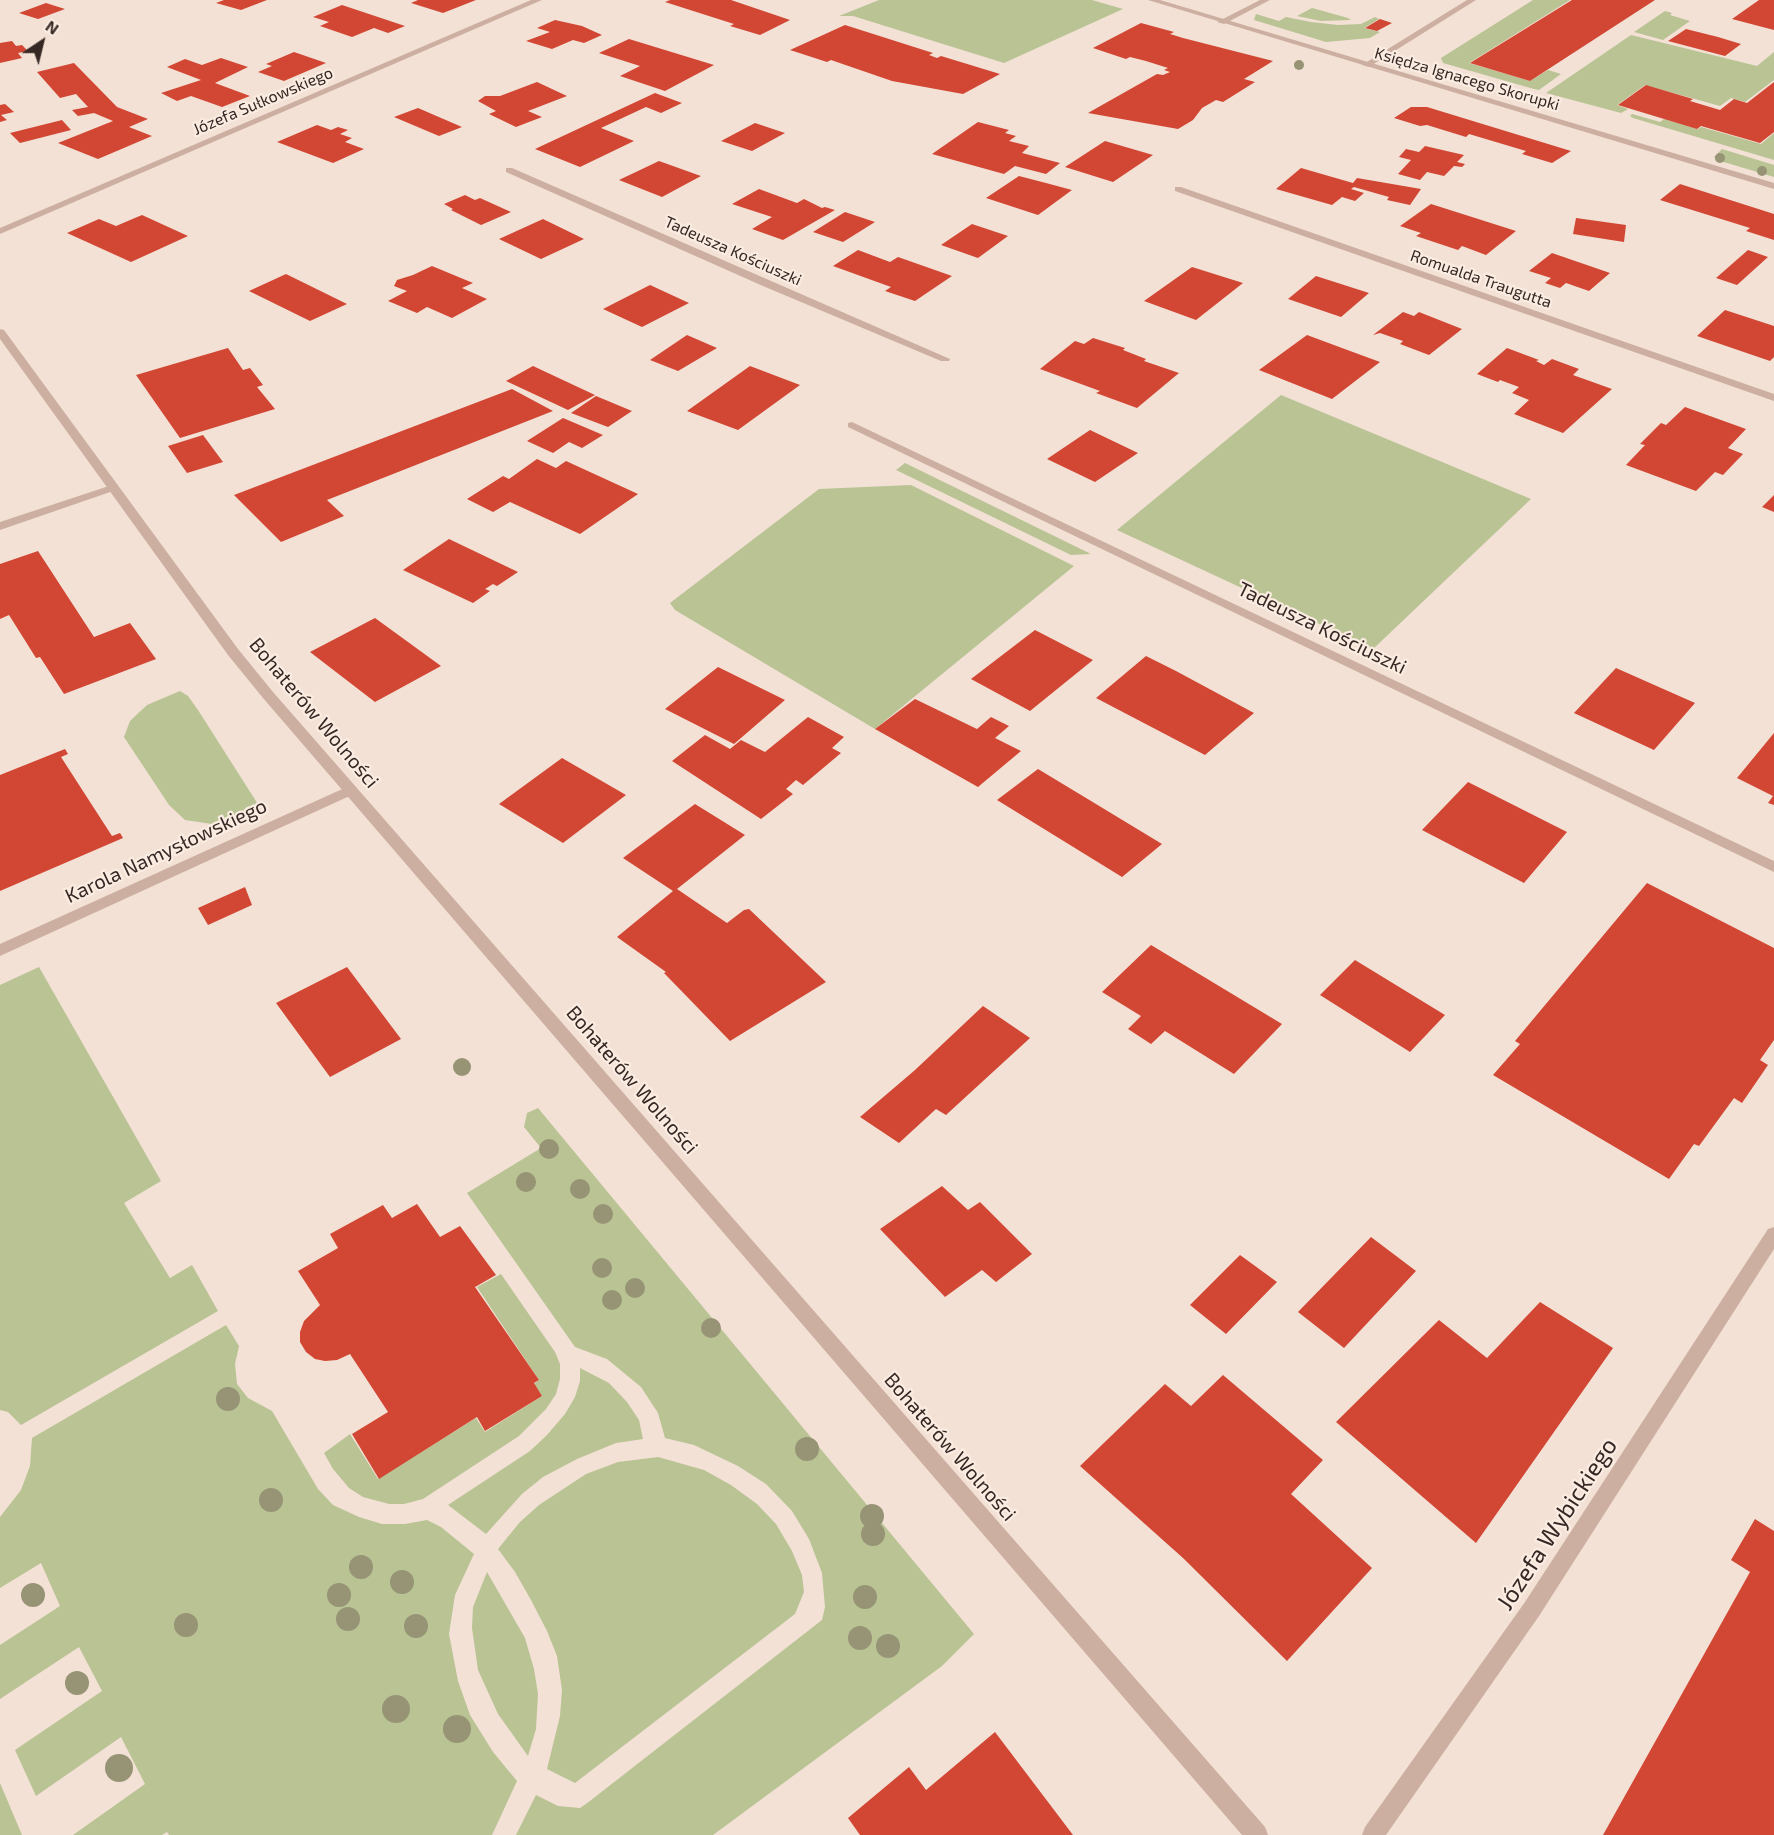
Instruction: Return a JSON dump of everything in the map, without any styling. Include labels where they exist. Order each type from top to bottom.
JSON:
[{"type":"street","name":"Józefa Sułkowskiego","points":[[0,231],[538,0]]},
{"type":"street","name":"Księdza Ignacego Skorupki","points":[[1152,0],[1774,186]]},
{"type":"street","points":[[1221,22],[1266,0]]},
{"type":"street","points":[[1366,65],[1472,0]]},
{"type":"street","name":"Tadeusza Kościuszki","points":[[509,170],[767,284],[945,359]]},
{"type":"street","name":"Romualda Traugutta","points":[[1178,189],[1774,398]]},
{"type":"street","name":"Bohaterów Wolności","points":[[0,332],[233,652],[349,791],[1257,1835]]},
{"type":"street","name":"Tadeusza Kościuszki","points":[[852,425],[1774,867]]},
{"type":"street","points":[[0,525],[112,488]]},
{"type":"street","name":"Karola Namysłowskiego","points":[[0,950],[349,791]]},
{"type":"street","name":"Józefa Wybickiego","points":[[1373,1835],[1532,1609],[1774,1234]]},
{"type":"green space","points":[[879,0],[1092,0],[1123,9],[1004,63],[853,16],[839,16]]},
{"type":"green space","points":[[1533,0],[1570,0],[1469,63],[1530,81],[1548,70],[1561,74],[1539,90],[1443,63],[1441,58]]},
{"type":"green space","points":[[1312,8],[1351,20],[1321,21],[1297,16]]},
{"type":"green space","points":[[1665,11],[1672,13],[1670,15],[1690,21],[1663,40],[1634,32]]},
{"type":"green space","points":[[1256,14],[1279,21],[1286,17],[1338,25],[1361,24],[1375,17],[1379,19],[1364,28],[1380,32],[1370,38],[1326,42],[1254,20]]},
{"type":"green space","points":[[1631,35],[1757,66],[1774,52],[1774,80],[1745,102],[1731,98],[1720,106],[1645,85],[1617,105],[1628,109],[1621,113],[1546,93]]},
{"type":"green space","points":[[1632,114],[1660,122],[1664,119],[1698,129],[1701,127],[1761,144],[1774,133],[1774,160],[1633,118],[1630,116]]},
{"type":"green space","points":[[1722,149],[1774,165],[1774,177],[1717,160],[1714,157]]},
{"type":"green space","points":[[1281,395],[1531,499],[1373,649],[1117,530]]},
{"type":"green space","points":[[905,463],[1091,554],[1071,555],[896,470]]},
{"type":"green space","points":[[911,485],[1074,566],[875,729],[675,610],[670,603],[819,489]]},
{"type":"green space","points":[[180,691],[188,696],[198,710],[261,809],[212,824],[185,820],[169,805],[124,737],[130,721],[147,705]]},
{"type":"green space","points":[[39,967],[161,1181],[124,1203],[170,1278],[192,1265],[218,1311],[21,1425],[8,1412],[0,1410],[0,985]]},
{"type":"green space","points":[[538,1108],[974,1634],[942,1666],[713,1835],[516,1835],[536,1795],[558,1806],[580,1808],[822,1620],[825,1607],[822,1573],[809,1539],[792,1511],[766,1484],[738,1466],[694,1445],[665,1438],[658,1413],[641,1387],[607,1359],[575,1347],[467,1193],[541,1148],[524,1127],[527,1113]]},
{"type":"green space","points":[[501,1274],[555,1352],[560,1364],[560,1379],[556,1394],[546,1409],[519,1436],[423,1499],[404,1504],[389,1504],[363,1497],[349,1488],[333,1469],[324,1453],[350,1434],[378,1479],[476,1418],[485,1432],[542,1396],[534,1384],[539,1380],[477,1287]]},
{"type":"green space","points":[[226,1325],[239,1346],[235,1364],[237,1384],[248,1398],[272,1411],[318,1489],[333,1505],[382,1524],[405,1524],[427,1520],[441,1527],[474,1554],[455,1595],[449,1634],[458,1681],[470,1715],[493,1752],[517,1781],[492,1835],[169,1835],[167,1832],[162,1835],[73,1835],[145,1784],[121,1737],[36,1796],[15,1750],[102,1691],[79,1647],[0,1699],[0,1645],[60,1606],[41,1563],[0,1588],[0,1517],[21,1490],[30,1466],[32,1438]]},
{"type":"green space","points":[[580,1368],[609,1383],[627,1402],[639,1420],[643,1439],[616,1443],[577,1459],[543,1477],[522,1494],[486,1534],[448,1505],[530,1451],[547,1435],[565,1414],[575,1397],[580,1381]]},
{"type":"green space","points":[[658,1457],[704,1470],[731,1485],[757,1504],[776,1524],[792,1551],[802,1575],[804,1592],[795,1614],[575,1783],[547,1769],[560,1716],[562,1690],[557,1656],[531,1600],[498,1549],[520,1522],[539,1505],[586,1474],[618,1462]]},
{"type":"green space","points":[[487,1572],[525,1638],[534,1669],[538,1694],[536,1729],[528,1756],[498,1714],[478,1670],[472,1628],[473,1607]]},
{"type":"green space","points":[[0,1783],[22,1835],[0,1835]]},
{"type":"building","points":[[224,0],[267,0],[241,10],[216,3]]},
{"type":"building","points":[[418,0],[476,0],[443,13],[411,3]]},
{"type":"building","points":[[670,0],[731,0],[790,20],[760,35],[730,26],[734,24],[665,2]]},
{"type":"building","points":[[1572,0],[1655,0],[1530,81],[1470,63]]},
{"type":"building","points":[[1759,0],[1774,0],[1774,30],[1732,19]]},
{"type":"building","points":[[46,3],[65,9],[38,19],[19,13]]},
{"type":"building","points":[[342,5],[405,26],[388,33],[374,28],[352,37],[320,26],[329,22],[313,17]]},
{"type":"building","points":[[1380,19],[1392,23],[1377,31],[1365,28]]},
{"type":"building","points":[[555,20],[582,26],[602,35],[584,43],[573,40],[552,49],[526,41],[550,32],[537,28]]},
{"type":"building","points":[[1141,23],[1174,32],[1170,34],[1183,38],[1273,61],[1244,79],[1255,82],[1223,102],[1216,100],[1202,108],[1193,120],[1178,129],[1088,113],[1157,74],[1163,75],[1170,72],[1164,70],[1168,68],[1146,61],[1130,57],[1126,59],[1093,48]]},
{"type":"building","points":[[845,25],[933,53],[929,55],[937,58],[941,56],[1000,74],[963,94],[892,81],[831,60],[827,62],[790,50]]},
{"type":"building","points":[[1686,29],[1741,44],[1725,56],[1668,41]]},
{"type":"building","points":[[629,39],[714,65],[665,91],[620,76],[640,66],[599,53]]},
{"type":"building","points":[[12,41],[16,46],[22,45],[28,51],[18,53],[22,58],[0,63],[0,43]]},
{"type":"building","points":[[294,52],[326,63],[284,81],[258,72],[272,66],[266,64]]},
{"type":"building","points":[[221,58],[248,67],[215,83],[250,96],[222,107],[191,96],[177,101],[161,93],[201,80],[167,67],[185,59],[202,65]]},
{"type":"building","points":[[74,63],[117,107],[148,119],[129,127],[152,136],[98,159],[58,143],[113,121],[94,113],[78,116],[72,110],[88,107],[76,94],[60,98],[37,72]]},
{"type":"building","points":[[537,82],[567,96],[528,111],[542,117],[516,127],[489,114],[496,111],[478,101],[485,96],[500,96]]},
{"type":"building","points":[[1774,82],[1774,132],[1760,143],[1701,126],[1697,129],[1618,105],[1646,85],[1720,110],[1734,99],[1747,103]]},
{"type":"building","points":[[655,93],[682,103],[661,113],[646,107],[601,128],[634,141],[580,167],[535,149]]},
{"type":"building","points":[[5,104],[14,112],[1,115],[7,120],[0,122],[0,105]]},
{"type":"building","points":[[1411,107],[1427,107],[1571,151],[1552,163],[1522,154],[1526,151],[1469,134],[1466,137],[1394,118]]},
{"type":"building","points":[[418,108],[462,127],[439,136],[394,117]]},
{"type":"building","points":[[62,120],[71,130],[20,143],[10,133]]},
{"type":"building","points":[[978,122],[1009,130],[1005,133],[1016,136],[1009,141],[1029,146],[1022,153],[1060,163],[1046,174],[1015,166],[1004,174],[932,154]]},
{"type":"building","points":[[755,123],[785,133],[752,151],[721,141]]},
{"type":"building","points":[[317,125],[331,130],[338,127],[348,130],[340,134],[352,138],[345,142],[364,149],[333,163],[277,142]]},
{"type":"building","points":[[1105,141],[1153,155],[1113,182],[1065,167]]},
{"type":"building","points":[[1425,146],[1464,155],[1457,162],[1465,164],[1462,167],[1454,166],[1444,176],[1427,172],[1420,180],[1398,174],[1411,160],[1399,157],[1406,149],[1419,152]]},
{"type":"building","points":[[659,161],[701,176],[662,197],[619,180]]},
{"type":"building","points":[[1301,168],[1353,183],[1357,178],[1421,189],[1410,205],[1387,200],[1389,197],[1354,187],[1351,189],[1364,193],[1355,201],[1342,197],[1332,205],[1276,189]]},
{"type":"building","points":[[1019,176],[1072,190],[1038,215],[986,198]]},
{"type":"building","points":[[1680,184],[1774,214],[1774,240],[1746,231],[1750,228],[1660,200]]},
{"type":"building","points":[[759,189],[797,203],[804,199],[822,208],[835,210],[783,240],[752,229],[772,217],[732,204]]},
{"type":"building","points":[[465,195],[475,200],[480,198],[511,212],[481,225],[444,204]]},
{"type":"building","points":[[1431,204],[1516,231],[1486,255],[1462,246],[1458,250],[1416,236],[1421,233],[1400,226]]},
{"type":"building","points":[[845,212],[875,222],[843,242],[813,232]]},
{"type":"building","points":[[142,215],[188,236],[131,262],[67,233],[99,219],[116,226]]},
{"type":"building","points":[[1576,218],[1626,225],[1624,242],[1573,234]]},
{"type":"building","points":[[543,219],[584,239],[541,259],[499,239]]},
{"type":"building","points":[[972,224],[1008,236],[978,258],[941,245]]},
{"type":"building","points":[[858,250],[890,262],[898,257],[952,276],[915,301],[885,291],[891,287],[833,266]]},
{"type":"building","points":[[1748,250],[1768,257],[1737,285],[1716,278]]},
{"type":"building","points":[[1552,253],[1610,273],[1589,291],[1566,283],[1560,288],[1545,283],[1551,278],[1529,271]]},
{"type":"building","points":[[432,266],[473,283],[462,288],[487,299],[452,318],[427,307],[417,313],[388,301],[407,291],[394,286],[397,280]]},
{"type":"building","points":[[1192,267],[1243,283],[1196,320],[1144,301]]},
{"type":"building","points":[[286,274],[347,304],[310,321],[249,291]]},
{"type":"building","points":[[1316,276],[1369,293],[1341,317],[1288,299]]},
{"type":"building","points":[[650,285],[689,303],[642,327],[603,309]]},
{"type":"building","points":[[1725,310],[1774,326],[1774,357],[1770,361],[1697,336]]},
{"type":"building","points":[[1403,312],[1414,316],[1419,312],[1462,329],[1429,355],[1400,344],[1403,341],[1380,333],[1373,335]]},
{"type":"building","points":[[687,335],[717,348],[678,371],[650,360]]},
{"type":"building","points":[[1307,335],[1380,362],[1332,399],[1259,370]]},
{"type":"building","points":[[1093,338],[1125,348],[1123,350],[1146,359],[1144,361],[1179,373],[1137,408],[1096,393],[1100,391],[1040,369],[1075,341],[1084,344]]},
{"type":"building","points":[[228,348],[243,370],[250,368],[263,385],[257,387],[275,409],[180,438],[136,375]]},
{"type":"building","points":[[1507,348],[1539,360],[1536,361],[1544,365],[1552,359],[1579,369],[1573,375],[1612,389],[1563,433],[1514,414],[1529,400],[1512,393],[1519,387],[1477,374]]},
{"type":"building","points":[[533,366],[595,395],[568,410],[506,381]]},
{"type":"building","points":[[750,366],[800,385],[738,430],[687,411]]},
{"type":"building","points":[[512,389],[553,411],[327,500],[344,516],[281,542],[234,495]]},
{"type":"building","points":[[596,396],[632,411],[608,427],[571,413]]},
{"type":"building","points":[[1685,407],[1746,429],[1728,448],[1743,454],[1723,475],[1715,472],[1696,491],[1626,465],[1645,445],[1640,444],[1661,423],[1666,425]]},
{"type":"building","points":[[563,418],[603,435],[582,448],[569,442],[553,453],[527,441]]},
{"type":"building","points":[[1090,430],[1138,453],[1095,482],[1047,459]]},
{"type":"building","points":[[203,435],[223,462],[187,473],[168,446]]},
{"type":"building","points":[[537,459],[556,468],[566,461],[638,494],[580,534],[510,502],[493,512],[467,499],[503,476],[509,479]]},
{"type":"building","points":[[1774,495],[1774,512],[1762,507]]},
{"type":"building","points":[[449,539],[518,572],[497,586],[493,584],[485,589],[490,591],[473,603],[403,570]]},
{"type":"building","points":[[38,551],[94,637],[130,623],[156,659],[64,694],[40,657],[36,658],[9,615],[0,619],[0,564]]},
{"type":"building","points":[[375,618],[441,666],[375,702],[310,652]]},
{"type":"building","points":[[1035,630],[1093,660],[1030,711],[971,679]]},
{"type":"building","points":[[1146,656],[1254,713],[1205,755],[1096,698]]},
{"type":"building","points":[[718,667],[785,700],[734,744],[665,709]]},
{"type":"building","points":[[1616,668],[1695,703],[1654,750],[1574,713]]},
{"type":"building","points":[[915,699],[977,729],[991,717],[1009,726],[995,738],[1021,751],[978,787],[875,729]]},
{"type":"building","points":[[808,717],[844,737],[832,748],[841,753],[803,785],[796,780],[786,789],[793,794],[761,819],[672,761],[705,735],[730,749],[741,740],[765,752]]},
{"type":"building","points":[[1774,733],[1774,805],[1768,803],[1773,796],[1737,778]]},
{"type":"building","points":[[65,749],[68,754],[61,757],[112,836],[120,833],[123,838],[0,891],[0,775]]},
{"type":"building","points":[[562,758],[626,795],[563,843],[499,804]]},
{"type":"building","points":[[1038,769],[1162,844],[1122,877],[997,800]]},
{"type":"building","points":[[1468,782],[1567,832],[1524,883],[1422,830]]},
{"type":"building","points":[[695,804],[745,835],[677,889],[727,923],[744,910],[749,909],[826,982],[730,1041],[664,973],[666,972],[617,937],[673,891],[623,858]]},
{"type":"building","points":[[1647,883],[1774,948],[1774,1040],[1760,1060],[1768,1065],[1742,1103],[1734,1098],[1699,1146],[1694,1144],[1669,1179],[1493,1075],[1520,1044],[1515,1041]]},
{"type":"building","points":[[245,887],[252,905],[208,925],[198,908]]},
{"type":"building","points":[[1151,945],[1282,1024],[1234,1074],[1165,1031],[1151,1044],[1128,1029],[1141,1016],[1102,992]]},
{"type":"building","points":[[1355,960],[1445,1015],[1410,1052],[1320,995]]},
{"type":"building","points":[[347,967],[401,1039],[330,1077],[276,1003]]},
{"type":"building","points":[[983,1006],[1030,1038],[946,1115],[936,1109],[899,1143],[860,1117],[915,1070]]},
{"type":"building","points":[[942,1186],[968,1210],[980,1202],[1032,1254],[996,1282],[982,1270],[945,1297],[880,1229]]},
{"type":"building","points":[[417,1204],[440,1237],[460,1226],[496,1275],[475,1287],[539,1380],[534,1383],[542,1396],[485,1431],[477,1417],[379,1479],[352,1434],[388,1412],[350,1354],[337,1360],[325,1361],[315,1359],[306,1352],[300,1342],[300,1332],[304,1321],[320,1305],[298,1271],[338,1248],[330,1234],[383,1205],[392,1218]]},
{"type":"building","points":[[1371,1237],[1416,1271],[1344,1348],[1298,1312]]},
{"type":"building","points":[[1240,1255],[1277,1282],[1226,1334],[1190,1305]]},
{"type":"building","points":[[1540,1302],[1613,1348],[1476,1543],[1336,1422],[1439,1320],[1487,1358]]},
{"type":"building","points":[[1223,1375],[1323,1460],[1291,1494],[1372,1568],[1287,1661],[1183,1558],[1080,1466],[1165,1384],[1191,1406]]},
{"type":"building","points":[[1755,1519],[1774,1531],[1774,1835],[1603,1835],[1750,1572],[1731,1560]]},
{"type":"building","points":[[995,1732],[1073,1835],[860,1835],[848,1818],[909,1767],[926,1790]]}]
